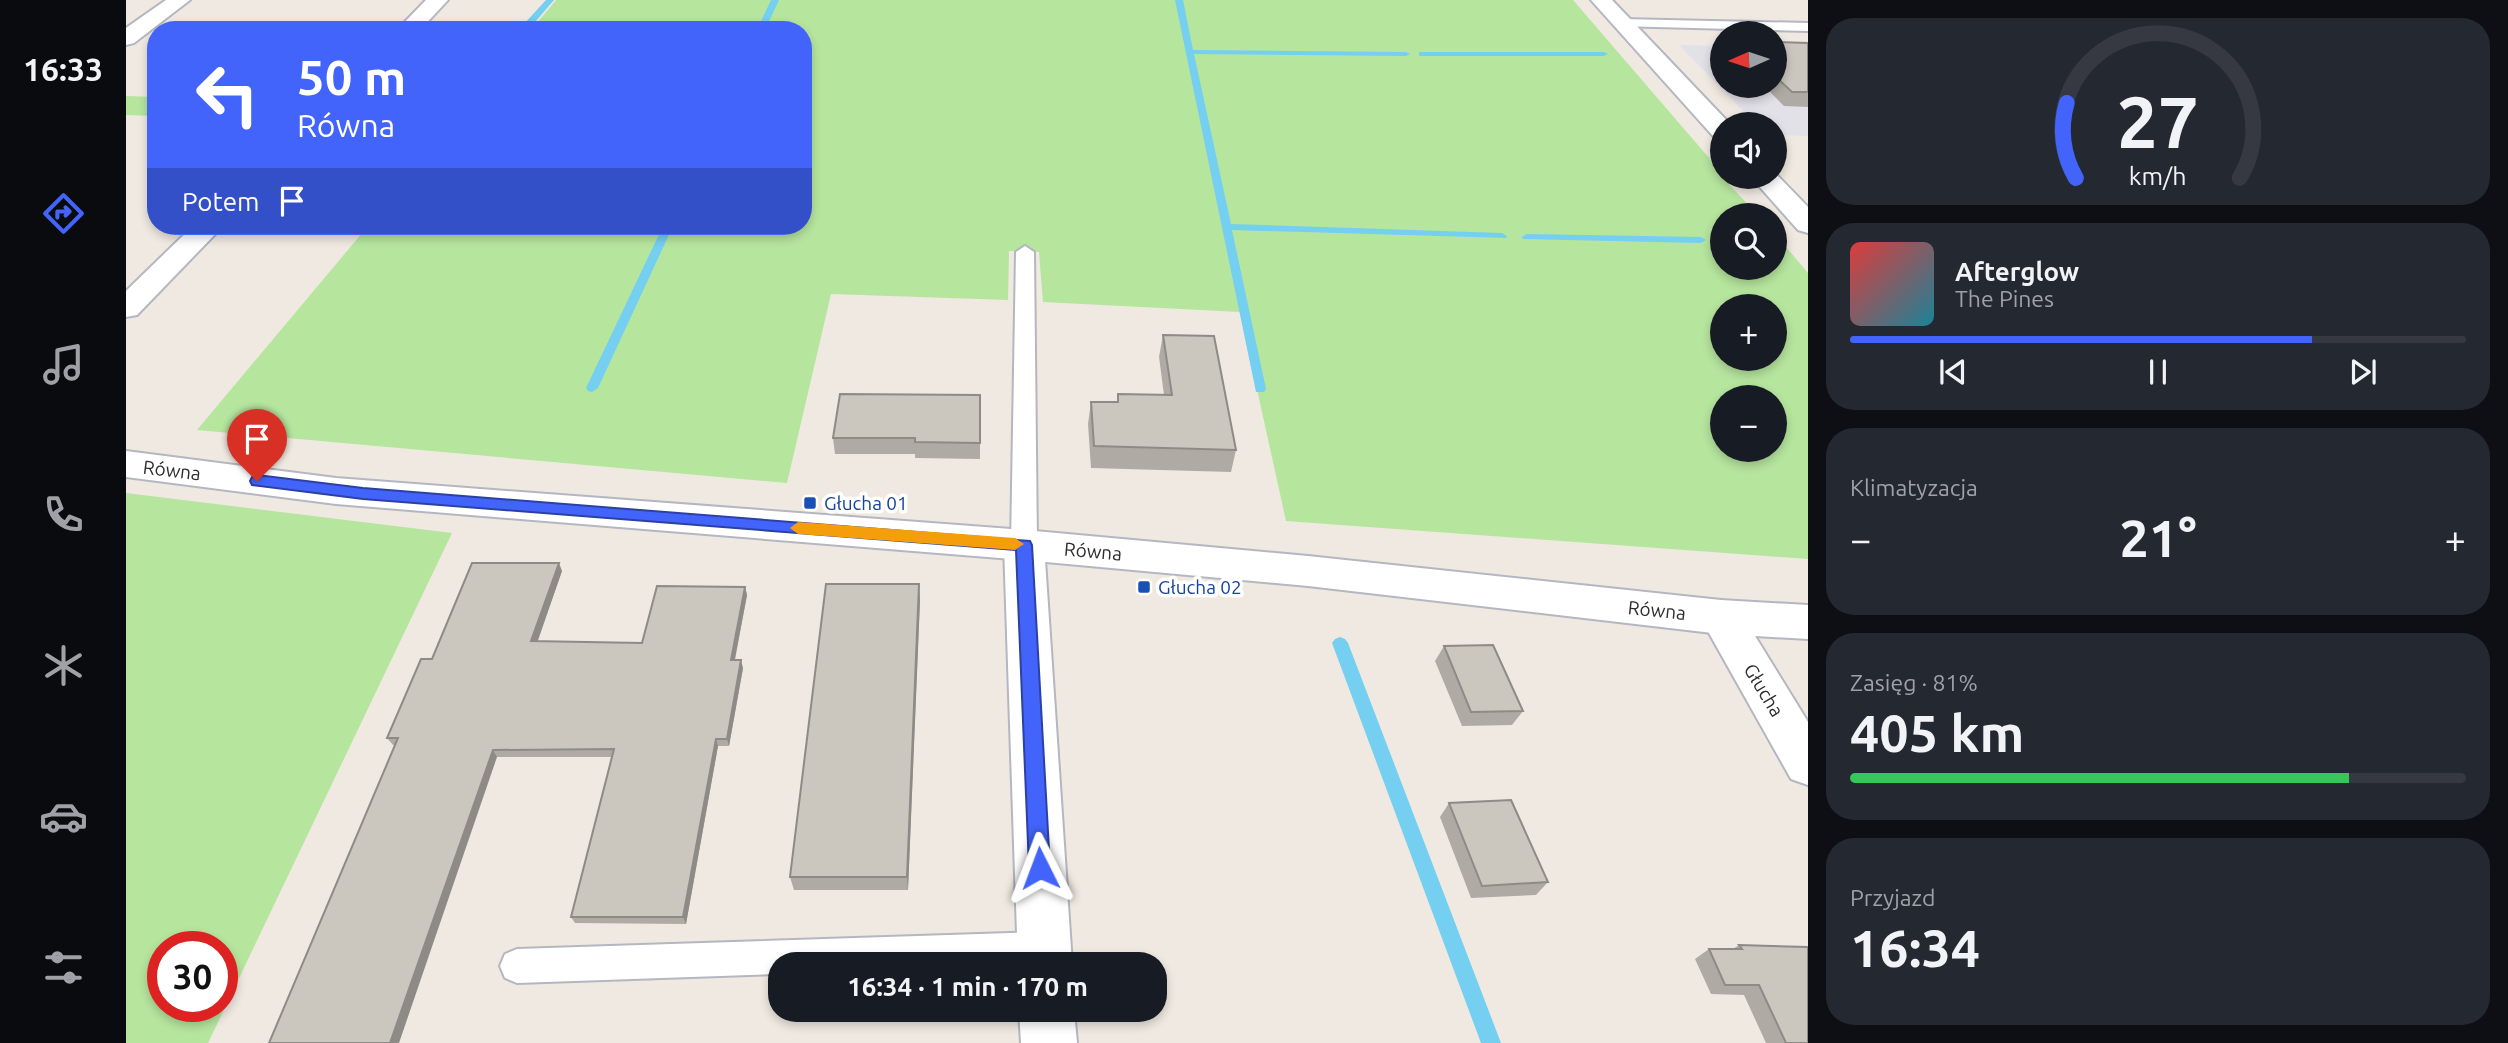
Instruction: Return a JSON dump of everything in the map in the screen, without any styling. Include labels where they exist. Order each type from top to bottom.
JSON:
[{"type":"street","points":[[150,21],[180,0]]},
{"type":"street","points":[[417,21],[438,0]]},
{"type":"street","points":[[1601,0],[1710,118]]},
{"type":"street","points":[[126,38],[147,23]]},
{"type":"street","points":[[1775,189],[1808,224]]},
{"type":"street","points":[[126,308],[200,235]]},
{"type":"street","name":"Równa","points":[[126,464],[336,491],[1024,545],[1308,571],[1721,617],[1808,622]]},
{"type":"street","points":[[1024,545],[1044,952]]},
{"type":"street","name":"Głucha","points":[[1721,617],[1808,764]]},
{"type":"street","points":[[1048,1022],[1049,1043]]},
{"type":"lane","points":[[1628,30],[1808,27]]},
{"type":"lane","points":[[1628,30],[1710,38]]},
{"type":"lane","points":[[1787,40],[1808,41]]},
{"type":"lane","points":[[1024,545],[1025,252]]},
{"type":"lane","points":[[517,966],[768,962]]},
{"type":"shaded area","points":[[1679,45],[1710,46],[1710,77]]},
{"type":"shaded area","points":[[1808,48],[1808,136],[1787,135],[1787,112],[1744,112],[1731,98],[1787,98],[1787,71]]},
{"type":"green space","points":[[556,0],[1573,0],[1710,159],[1710,189],[1733,189],[1747,203],[1710,203],[1710,280],[1787,280],[1787,248],[1808,273],[1808,559],[1286,521],[1240,312],[1043,302],[1039,252],[1009,251],[1008,300],[831,294],[787,483],[197,430],[360,235],[812,235],[812,21],[538,21]]},
{"type":"green space","points":[[126,96],[147,97],[147,116],[126,115]]},
{"type":"green space","points":[[126,493],[452,533],[238,980],[238,931],[147,931],[147,1022],[218,1022],[208,1043],[126,1043]]},
{"type":"building","points":[[1787,42],[1808,43],[1808,92],[1792,92],[1787,87]]},
{"type":"building","points":[[1163,335],[1214,336],[1236,450],[1094,446],[1091,402],[1118,402],[1118,394],[1172,395]]},
{"type":"building","points":[[840,394],[980,395],[980,443],[915,442],[915,438],[833,438]]},
{"type":"building","points":[[472,563],[559,563],[531,641],[642,643],[657,586],[745,587],[731,660],[741,660],[727,739],[716,739],[683,917],[571,917],[614,749],[493,750],[390,1043],[269,1043],[398,738],[387,738],[421,659],[432,659]]},
{"type":"building","points":[[826,584],[919,584],[907,877],[790,877]]},
{"type":"building","points":[[1493,645],[1523,711],[1471,712],[1444,646]]},
{"type":"building","points":[[1511,800],[1548,882],[1482,886],[1449,803]]},
{"type":"building","points":[[1739,945],[1808,947],[1808,1043],[1786,1043],[1759,985],[1725,985],[1709,949],[1742,949]]},
{"type":"waterway","points":[[531,21],[550,0]]},
{"type":"waterway","points":[[765,21],[775,0]]},
{"type":"waterway","points":[[1179,0],[1226,227]]},
{"type":"waterway","points":[[1190,52],[1406,54]]},
{"type":"waterway","points":[[1422,54],[1604,54]]},
{"type":"waterway","points":[[1226,227],[1502,236]]},
{"type":"waterway","points":[[1226,227],[1260,389]]},
{"type":"waterway","points":[[592,388],[664,235]]},
{"type":"waterway","points":[[1527,237],[1701,240]]},
{"type":"waterway","points":[[1340,643],[1491,1043]]},
{"type":"slow traffic","points":[[798,528],[1015,544]]},
{"type":"place","name":"Głucha 01","points":[[810,503]]},
{"type":"place","name":"Głucha 02","points":[[1144,587]]},
{"type":"route","points":[[257,481],[336,491],[1024,545],[1040,868]]}]
